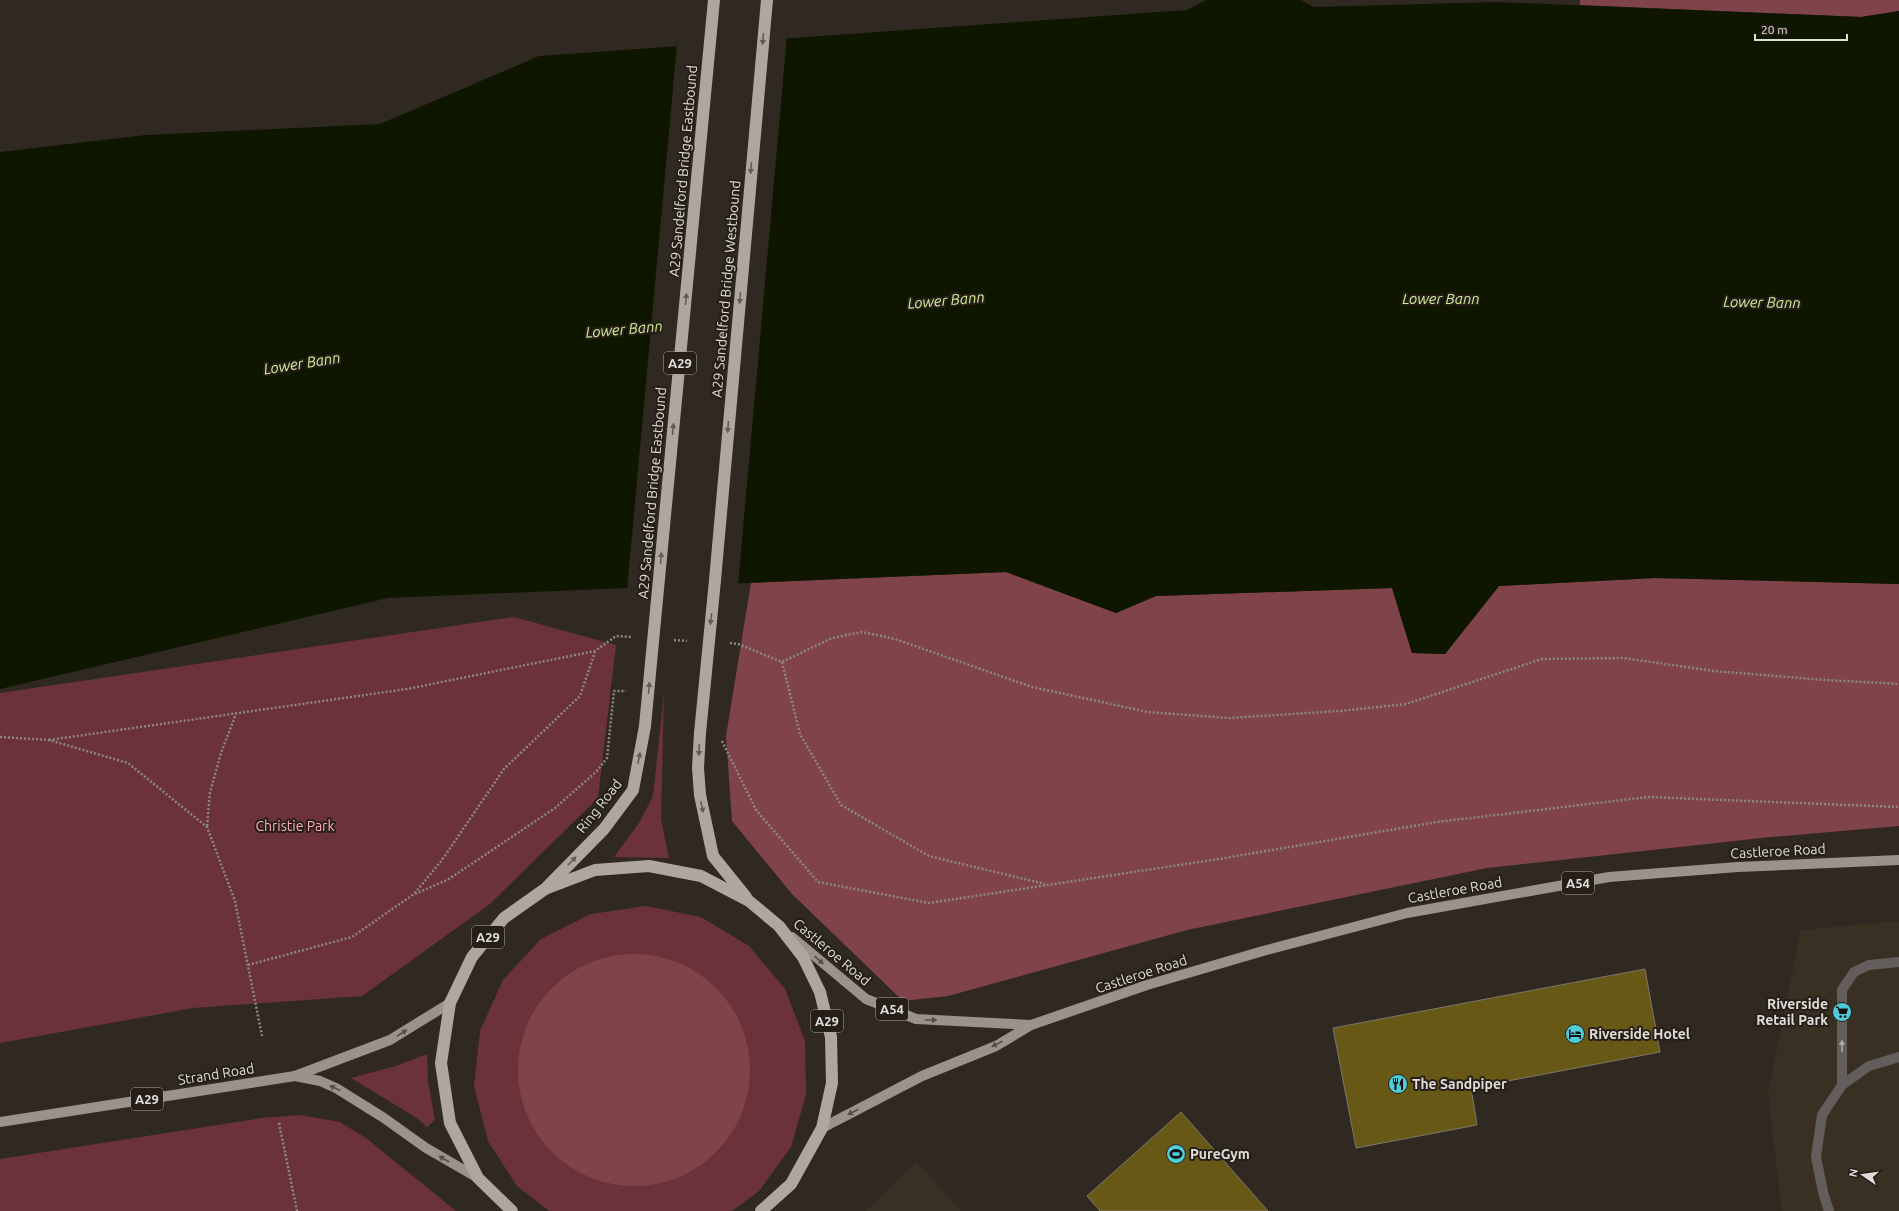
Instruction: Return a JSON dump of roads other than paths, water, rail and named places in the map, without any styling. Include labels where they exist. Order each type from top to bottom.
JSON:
[{"type":"highway","name":"A29 Sandelford Bridge Eastbound","points":[[645,726],[714,0]]},
{"type":"highway","name":"A29 Sandelford Bridge Westbound","points":[[749,901],[713,856],[700,796],[698,768],[766,0]]},
{"type":"highway","name":"Ring Road","points":[[545,889],[604,829],[633,790],[645,726]]},
{"type":"highway","name":"A29","points":[[512,1211],[478,1178],[450,1123],[441,1063],[450,1003],[472,957],[504,918],[545,889],[595,870],[649,866],[701,876],[749,901],[779,926],[803,957],[820,992],[831,1037],[832,1083],[822,1128],[791,1184],[761,1211]]},
{"type":"main road","name":"Castleroe Road","points":[[822,1128],[922,1076],[996,1046],[1031,1025],[1154,983],[1263,951],[1407,913],[1609,877],[1738,867],[1899,860]]},
{"type":"main road","name":"Castleroe Road","points":[[779,926],[866,999],[916,1019],[1031,1025]]},
{"type":"main road","name":"Strand Road","points":[[0,1122],[294,1076],[390,1040],[450,1003]]},
{"type":"main road","name":"Strand Road","points":[[294,1076],[320,1082],[336,1088],[378,1114],[426,1148],[478,1178]]},
{"type":"lane","points":[[1842,1085],[1842,990],[1854,972],[1869,965],[1899,962]]},
{"type":"lane","points":[[1829,1211],[1823,1192],[1816,1157],[1822,1115],[1842,1085],[1869,1066],[1899,1057]]},
{"type":"water","name":"Lower Bann","points":[[1206,0],[1301,0],[1314,7],[1497,2],[1861,17],[1899,11],[1899,584],[1655,578],[1499,586],[1445,654],[1412,653],[1392,588],[1156,596],[1116,613],[1006,572],[388,598],[0,689],[0,152],[146,135],[380,124],[539,56],[1187,10]]},
{"type":"place","name":"Riverside Retail Park","points":[[1842,1012]]},
{"type":"place","name":"Riverside Hotel","points":[[1575,1034]]},
{"type":"place","name":"The Sandpiper","points":[[1398,1084]]},
{"type":"place","name":"PureGym","points":[[1176,1154]]},
{"type":"park label","name":"Christie Park","points":[[295,826]]}]
